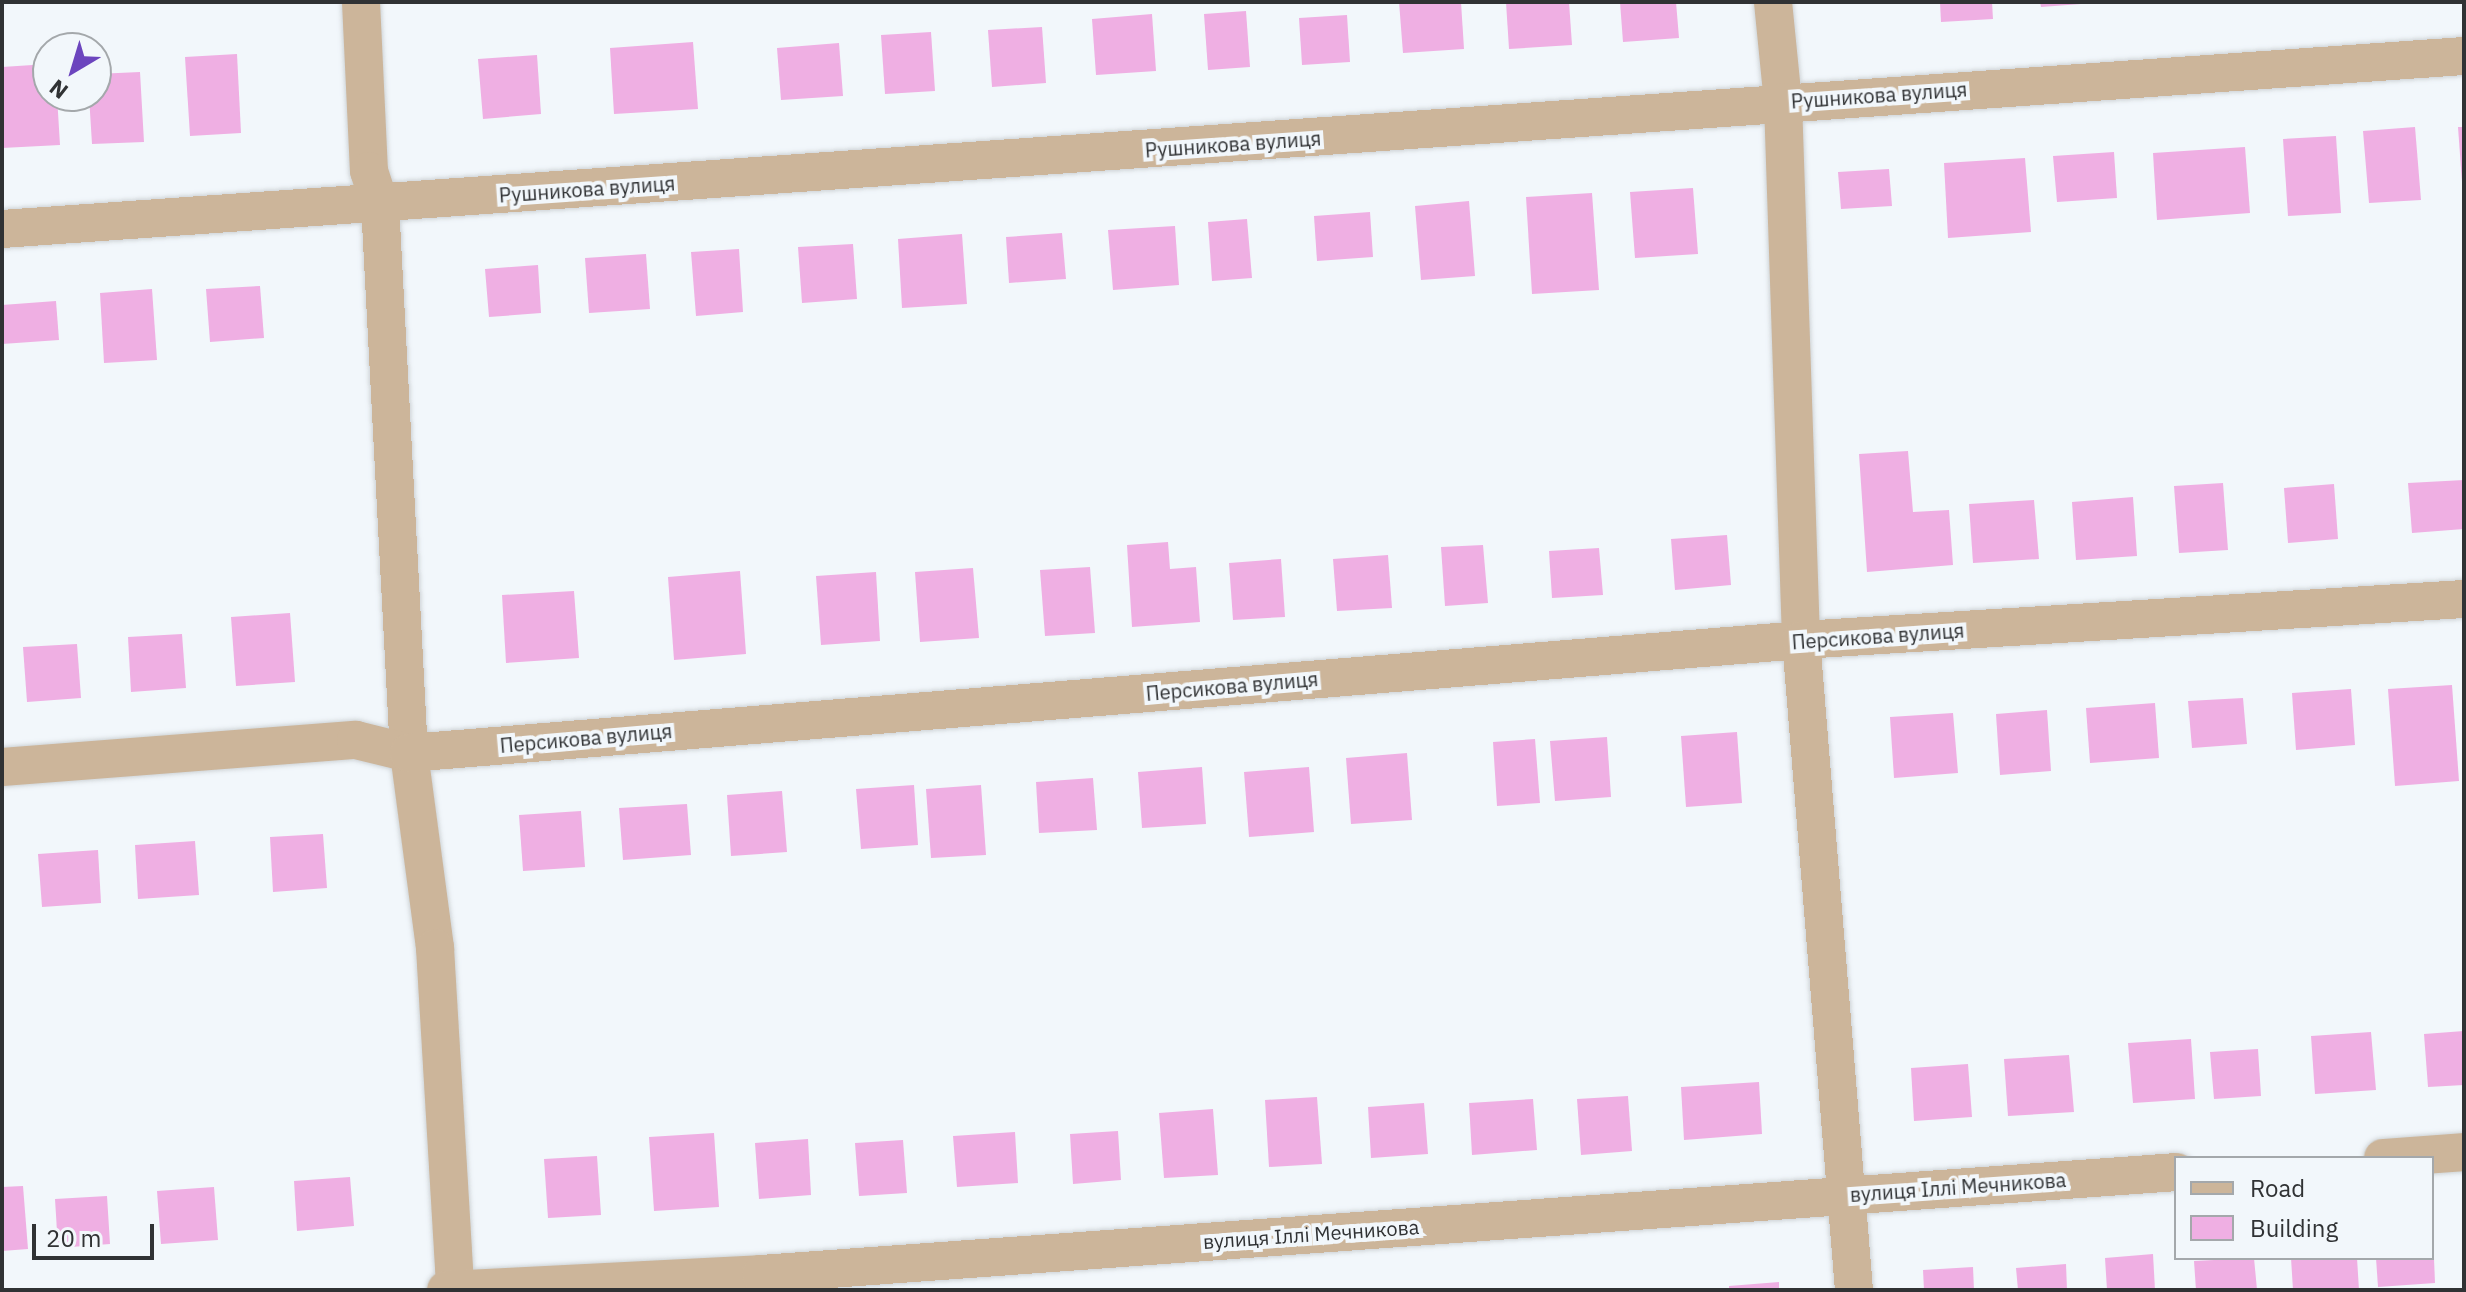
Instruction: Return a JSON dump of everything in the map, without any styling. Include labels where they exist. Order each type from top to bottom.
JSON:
[{"type":"street","points":[[361,2],[369,171],[380,204],[409,753],[435,948],[451,1289]]},
{"type":"street","points":[[1773,2],[1783,102],[1801,640],[1854,1290]]},
{"type":"street","name":"Рушникова вулиця","points":[[2,229],[2464,56]]},
{"type":"street","name":"Персикова вулиця","points":[[2,767],[356,740],[409,753],[1801,640],[2464,599]]},
{"type":"street","points":[[2410,1156],[2464,1152]]},
{"type":"street","name":"вулиця Іллі Мечникова","points":[[451,1289],[761,1282],[1845,1195],[2174,1172]]},
{"type":"building","points":[[1399,2],[1461,2],[1464,49],[1403,53]]},
{"type":"building","points":[[1506,2],[1569,2],[1572,45],[1509,49]]},
{"type":"building","points":[[1620,2],[1676,2],[1679,38],[1623,42]]},
{"type":"building","points":[[1940,2],[1992,2],[1993,19],[1941,22]]},
{"type":"building","points":[[2040,2],[2081,2],[2081,4],[2041,7]]},
{"type":"building","points":[[1246,11],[1250,67],[1208,70],[1204,14]]},
{"type":"building","points":[[1152,14],[1156,71],[1096,75],[1092,19]]},
{"type":"building","points":[[1347,15],[1350,62],[1302,65],[1299,18]]},
{"type":"building","points":[[1042,27],[1046,83],[992,87],[988,30]]},
{"type":"building","points":[[931,32],[935,91],[885,94],[881,35]]},
{"type":"building","points":[[693,42],[698,109],[614,114],[610,48]]},
{"type":"building","points":[[839,43],[843,96],[781,100],[777,48]]},
{"type":"building","points":[[237,54],[241,133],[190,136],[185,57]]},
{"type":"building","points":[[537,55],[541,114],[483,119],[478,59]]},
{"type":"building","points":[[32,65],[32,112],[58,112],[60,145],[2,148],[2,67]]},
{"type":"building","points":[[140,72],[144,142],[92,144],[90,112],[112,112],[112,73]]},
{"type":"building","points":[[2415,127],[2421,200],[2369,203],[2363,131]]},
{"type":"building","points":[[2458,127],[2464,127],[2462,182]]},
{"type":"building","points":[[2336,136],[2341,213],[2288,216],[2283,139]]},
{"type":"building","points":[[2245,147],[2250,213],[2157,220],[2153,153]]},
{"type":"building","points":[[2114,152],[2117,198],[2057,202],[2053,156]]},
{"type":"building","points":[[2025,158],[2031,232],[1948,238],[1944,163]]},
{"type":"building","points":[[1889,169],[1892,206],[1841,209],[1838,172]]},
{"type":"building","points":[[1693,188],[1698,254],[1635,258],[1630,192]]},
{"type":"building","points":[[1592,193],[1599,290],[1532,294],[1526,197]]},
{"type":"building","points":[[1469,201],[1475,276],[1421,280],[1415,206]]},
{"type":"building","points":[[1370,212],[1373,257],[1317,261],[1314,216]]},
{"type":"building","points":[[1247,219],[1252,278],[1212,281],[1208,222]]},
{"type":"building","points":[[1175,226],[1179,285],[1113,290],[1108,230]]},
{"type":"building","points":[[1062,233],[1066,279],[1009,283],[1006,237]]},
{"type":"building","points":[[962,234],[967,304],[902,308],[898,239]]},
{"type":"building","points":[[853,244],[857,299],[802,303],[798,247]]},
{"type":"building","points":[[739,249],[743,312],[696,316],[691,252]]},
{"type":"building","points":[[646,254],[650,309],[589,313],[585,258]]},
{"type":"building","points":[[538,265],[541,313],[489,317],[485,269]]},
{"type":"building","points":[[260,286],[264,338],[210,342],[206,289]]},
{"type":"building","points":[[152,289],[157,360],[104,363],[100,293]]},
{"type":"building","points":[[56,301],[59,340],[2,344],[2,305]]},
{"type":"building","points":[[1908,451],[1913,512],[1949,510],[1953,565],[1867,572],[1859,454]]},
{"type":"building","points":[[2464,480],[2464,529],[2412,533],[2408,483]]},
{"type":"building","points":[[2223,483],[2228,550],[2179,553],[2174,486]]},
{"type":"building","points":[[2334,484],[2338,539],[2288,543],[2284,488]]},
{"type":"building","points":[[2133,497],[2137,556],[2076,560],[2072,502]]},
{"type":"building","points":[[2034,500],[2039,559],[1973,563],[1969,504]]},
{"type":"building","points":[[1727,535],[1731,585],[1675,590],[1671,539]]},
{"type":"building","points":[[1168,542],[1170,569],[1196,567],[1200,622],[1132,627],[1127,545]]},
{"type":"building","points":[[1483,545],[1488,603],[1445,606],[1441,547]]},
{"type":"building","points":[[1599,548],[1603,595],[1552,598],[1549,551]]},
{"type":"building","points":[[1388,555],[1392,608],[1337,611],[1333,559]]},
{"type":"building","points":[[1281,559],[1285,617],[1233,620],[1229,563]]},
{"type":"building","points":[[1090,567],[1095,633],[1045,636],[1040,570]]},
{"type":"building","points":[[973,568],[979,638],[920,642],[915,572]]},
{"type":"building","points":[[740,571],[746,654],[674,660],[668,577]]},
{"type":"building","points":[[876,572],[880,641],[821,645],[816,576]]},
{"type":"building","points":[[574,591],[579,658],[506,663],[502,595]]},
{"type":"building","points":[[290,613],[295,682],[236,686],[231,617]]},
{"type":"building","points":[[182,634],[186,688],[131,692],[128,637]]},
{"type":"building","points":[[77,644],[81,698],[27,702],[23,647]]},
{"type":"building","points":[[2452,685],[2459,781],[2395,786],[2388,689]]},
{"type":"building","points":[[2351,689],[2355,745],[2296,750],[2292,693]]},
{"type":"building","points":[[2243,698],[2247,744],[2192,748],[2188,701]]},
{"type":"building","points":[[2155,703],[2159,758],[2090,763],[2086,708]]},
{"type":"building","points":[[2047,710],[2051,771],[2000,775],[1996,714]]},
{"type":"building","points":[[1953,713],[1958,773],[1894,778],[1890,717]]},
{"type":"building","points":[[1737,732],[1742,803],[1686,807],[1681,736]]},
{"type":"building","points":[[1607,737],[1611,797],[1555,801],[1550,741]]},
{"type":"building","points":[[1535,739],[1540,803],[1497,806],[1493,742]]},
{"type":"building","points":[[1407,753],[1412,820],[1351,824],[1346,758]]},
{"type":"building","points":[[1202,767],[1206,824],[1142,828],[1138,772]]},
{"type":"building","points":[[1309,767],[1314,832],[1249,837],[1244,772]]},
{"type":"building","points":[[1093,778],[1097,830],[1039,833],[1036,782]]},
{"type":"building","points":[[914,785],[918,845],[861,849],[856,789]]},
{"type":"building","points":[[981,785],[986,855],[931,858],[926,789]]},
{"type":"building","points":[[782,791],[787,852],[731,856],[727,795]]},
{"type":"building","points":[[687,804],[691,855],[623,860],[619,808]]},
{"type":"building","points":[[581,811],[585,867],[523,871],[519,815]]},
{"type":"building","points":[[323,834],[327,888],[273,892],[270,837]]},
{"type":"building","points":[[195,841],[199,895],[138,899],[135,845]]},
{"type":"building","points":[[98,850],[101,903],[42,907],[38,854]]},
{"type":"building","points":[[2464,1031],[2464,1085],[2428,1087],[2424,1034]]},
{"type":"building","points":[[2371,1032],[2376,1090],[2315,1094],[2311,1036]]},
{"type":"building","points":[[2191,1039],[2195,1099],[2133,1103],[2128,1043]]},
{"type":"building","points":[[2258,1049],[2261,1096],[2214,1099],[2210,1052]]},
{"type":"building","points":[[2069,1055],[2074,1112],[2008,1116],[2004,1059]]},
{"type":"building","points":[[1968,1064],[1972,1117],[1914,1121],[1911,1068]]},
{"type":"building","points":[[1759,1082],[1762,1134],[1684,1140],[1681,1087]]},
{"type":"building","points":[[1628,1096],[1632,1151],[1581,1155],[1577,1099]]},
{"type":"building","points":[[1317,1097],[1322,1164],[1269,1167],[1265,1100]]},
{"type":"building","points":[[1533,1099],[1537,1150],[1472,1155],[1469,1103]]},
{"type":"building","points":[[1424,1103],[1428,1154],[1371,1158],[1368,1107]]},
{"type":"building","points":[[1213,1109],[1218,1175],[1164,1178],[1159,1113]]},
{"type":"building","points":[[1118,1131],[1121,1180],[1073,1184],[1070,1134]]},
{"type":"building","points":[[1015,1132],[1018,1183],[957,1187],[953,1136]]},
{"type":"building","points":[[714,1133],[719,1207],[654,1211],[649,1137]]},
{"type":"building","points":[[808,1139],[811,1195],[759,1199],[755,1143]]},
{"type":"building","points":[[903,1140],[907,1193],[859,1196],[855,1143]]},
{"type":"building","points":[[597,1156],[601,1215],[548,1218],[544,1159]]},
{"type":"building","points":[[350,1177],[354,1226],[297,1231],[294,1181]]},
{"type":"building","points":[[23,1186],[28,1249],[2,1251],[2,1187]]},
{"type":"building","points":[[214,1187],[218,1240],[161,1244],[157,1191]]},
{"type":"building","points":[[107,1196],[110,1244],[58,1248],[55,1199]]},
{"type":"building","points":[[2153,1254],[2155,1290],[2107,1290],[2105,1258]]},
{"type":"building","points":[[2434,1258],[2435,1283],[2378,1287],[2376,1260]]},
{"type":"building","points":[[2254,1260],[2257,1290],[2196,1290],[2194,1261]]},
{"type":"building","points":[[2291,1260],[2357,1260],[2359,1290],[2293,1290]]},
{"type":"building","points":[[2066,1264],[2067,1290],[2018,1290],[2016,1268]]},
{"type":"building","points":[[1973,1267],[1974,1290],[1924,1290],[1923,1270]]},
{"type":"building","points":[[1779,1282],[1779,1290],[1729,1290],[1729,1286]]}]
